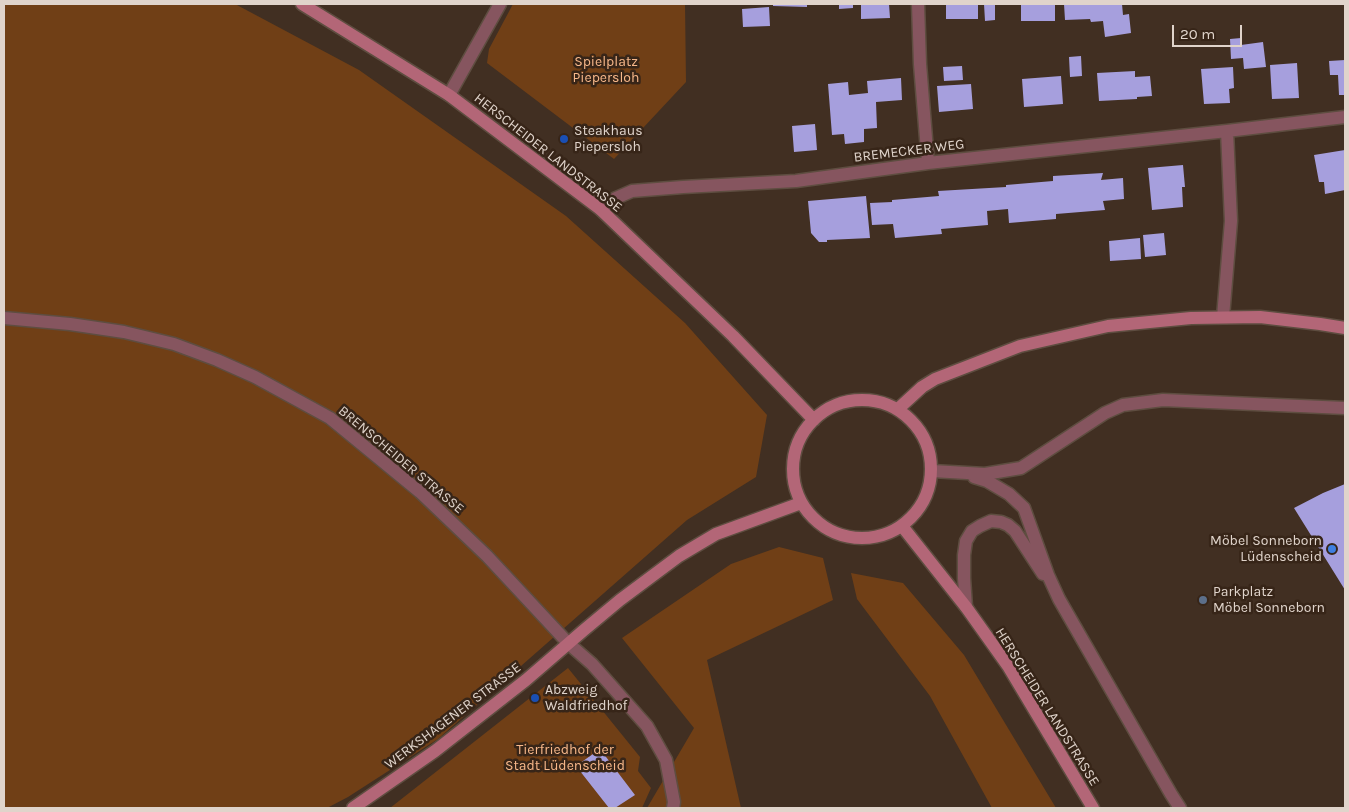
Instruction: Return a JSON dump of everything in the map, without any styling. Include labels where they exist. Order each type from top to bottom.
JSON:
[{"type":"main road","name":"HERSCHEIDER LANDSTRASSE","points":[[302,4],[449,95],[600,209],[733,336],[814,420]]},
{"type":"main road","points":[[898,409],[935,378],[1020,346],[1108,326],[1191,318],[1260,317],[1345,328]]},
{"type":"main road","points":[[857,400],[881,402],[898,409],[911,419],[922,434],[929,449],[932,471],[924,502],[902,526],[875,538],[860,539],[840,536],[818,524],[801,503],[794,486],[793,457],[803,432],[820,413],[835,405],[857,400]]},
{"type":"main road","name":"WERKSHAGENER STRASSE","points":[[353,808],[435,751],[526,680],[620,600],[679,556],[716,534],[801,503]]},
{"type":"main road","name":"HERSCHEIDER LANDSTRASSE","points":[[902,526],[966,607],[1008,666],[1092,808]]},
{"type":"street","points":[[449,95],[500,4]]},
{"type":"street","points":[[918,4],[920,64],[928,163]]},
{"type":"street","name":"BREMECKER WEG","points":[[600,209],[616,198],[632,191],[796,182],[928,163],[1345,117]]},
{"type":"street","points":[[1223,317],[1231,221],[1227,131]]},
{"type":"street","name":"BRENSCHEIDER STRASSE","points":[[4,318],[70,324],[115,331],[174,344],[255,377],[330,418],[420,492],[487,556],[568,643]]},
{"type":"street","points":[[932,471],[984,474],[1021,468],[1105,413],[1124,404],[1163,400],[1345,408]]},
{"type":"street","points":[[962,473],[987,481],[1009,494],[1024,508],[1048,575],[1059,599]]},
{"type":"street","points":[[966,607],[964,578],[966,541],[972,531],[991,521],[1008,525],[1015,531],[1059,599],[1180,808]]},
{"type":"street","points":[[568,643],[592,664],[647,726],[666,760],[674,802],[673,808]]},
{"type":"green space","points":[[4,4],[235,4],[359,70],[566,216],[685,323],[767,415],[756,477],[687,520],[438,739],[348,797],[327,808],[4,808]]},
{"type":"green space","name":"Spielplatz Piepersloh","points":[[513,4],[685,4],[686,82],[614,159],[487,63],[489,49]]},
{"type":"green space","points":[[779,547],[823,558],[833,600],[707,660],[741,808],[647,808],[694,728],[622,638],[731,564]]},
{"type":"green space","points":[[851,573],[903,583],[964,655],[1056,808],[992,808],[930,696],[857,599]]},
{"type":"green space","name":"Tierfriedhof der Stadt Lüdenscheid","points":[[568,668],[640,757],[638,771],[651,788],[642,808],[390,808]]},
{"type":"building","points":[[773,4],[807,4],[807,7],[773,6]]},
{"type":"building","points":[[839,4],[853,4],[853,8],[839,9]]},
{"type":"building","points":[[861,4],[889,4],[890,18],[861,19]]},
{"type":"building","points":[[946,4],[978,4],[978,19],[946,19]]},
{"type":"building","points":[[984,4],[995,4],[995,20],[985,21]]},
{"type":"building","points":[[1021,4],[1055,4],[1055,21],[1021,21]]},
{"type":"building","points":[[1064,4],[1122,4],[1123,15],[1129,14],[1131,33],[1105,37],[1103,21],[1091,22],[1090,19],[1065,20]]},
{"type":"building","points":[[769,7],[770,26],[743,27],[742,9]]},
{"type":"building","points":[[1241,38],[1241,45],[1263,42],[1266,67],[1244,69],[1243,58],[1231,59],[1230,39]]},
{"type":"building","points":[[1081,56],[1082,76],[1070,77],[1069,57]]},
{"type":"building","points":[[1345,60],[1345,95],[1339,95],[1338,75],[1330,75],[1329,61]]},
{"type":"building","points":[[1297,63],[1299,98],[1272,99],[1270,65]]},
{"type":"building","points":[[962,66],[963,80],[944,81],[943,67]]},
{"type":"building","points":[[1233,67],[1234,88],[1229,89],[1230,103],[1204,104],[1201,69]]},
{"type":"building","points":[[1135,71],[1135,77],[1150,76],[1152,96],[1137,97],[1137,99],[1099,101],[1097,73]]},
{"type":"building","points":[[1061,76],[1063,104],[1024,107],[1022,79]]},
{"type":"building","points":[[901,78],[902,100],[876,102],[877,128],[864,129],[864,142],[845,144],[844,134],[832,135],[828,84],[848,82],[849,95],[868,93],[867,81]]},
{"type":"building","points":[[971,84],[973,109],[939,112],[937,86]]},
{"type":"building","points":[[815,124],[817,150],[794,152],[792,126]]},
{"type":"building","points":[[1345,150],[1345,190],[1325,194],[1324,182],[1319,182],[1314,155]]},
{"type":"building","points":[[1183,165],[1185,187],[1182,187],[1183,207],[1152,210],[1148,168]]},
{"type":"building","points":[[1103,173],[1101,180],[1123,178],[1124,199],[1103,201],[1105,210],[1056,214],[1056,219],[1009,223],[1008,209],[987,211],[988,225],[941,229],[942,234],[895,238],[893,224],[872,225],[870,203],[939,196],[938,191],[1006,187],[1006,185],[1053,181],[1053,176]]},
{"type":"building","points":[[866,196],[870,238],[819,242],[811,233],[808,201]]},
{"type":"building","points":[[1164,233],[1166,255],[1145,257],[1143,235]]},
{"type":"building","points":[[1140,238],[1141,259],[1110,261],[1109,241]]},
{"type":"building","name":"Möbel Sonneborn Lüdenscheid","points":[[1345,484],[1345,590],[1294,508]]},
{"type":"building","points":[[600,749],[635,795],[615,808],[609,808],[576,766]]},
{"type":"place","name":"Steakhaus Piepersloh","points":[[564,139]]},
{"type":"place","name":"Möbel Sonneborn Lüdenscheid","points":[[1332,549]]},
{"type":"place","name":"Parkplatz Möbel Sonneborn","points":[[1203,600]]},
{"type":"place","name":"Abzweig Waldfriedhof","points":[[535,698]]}]
